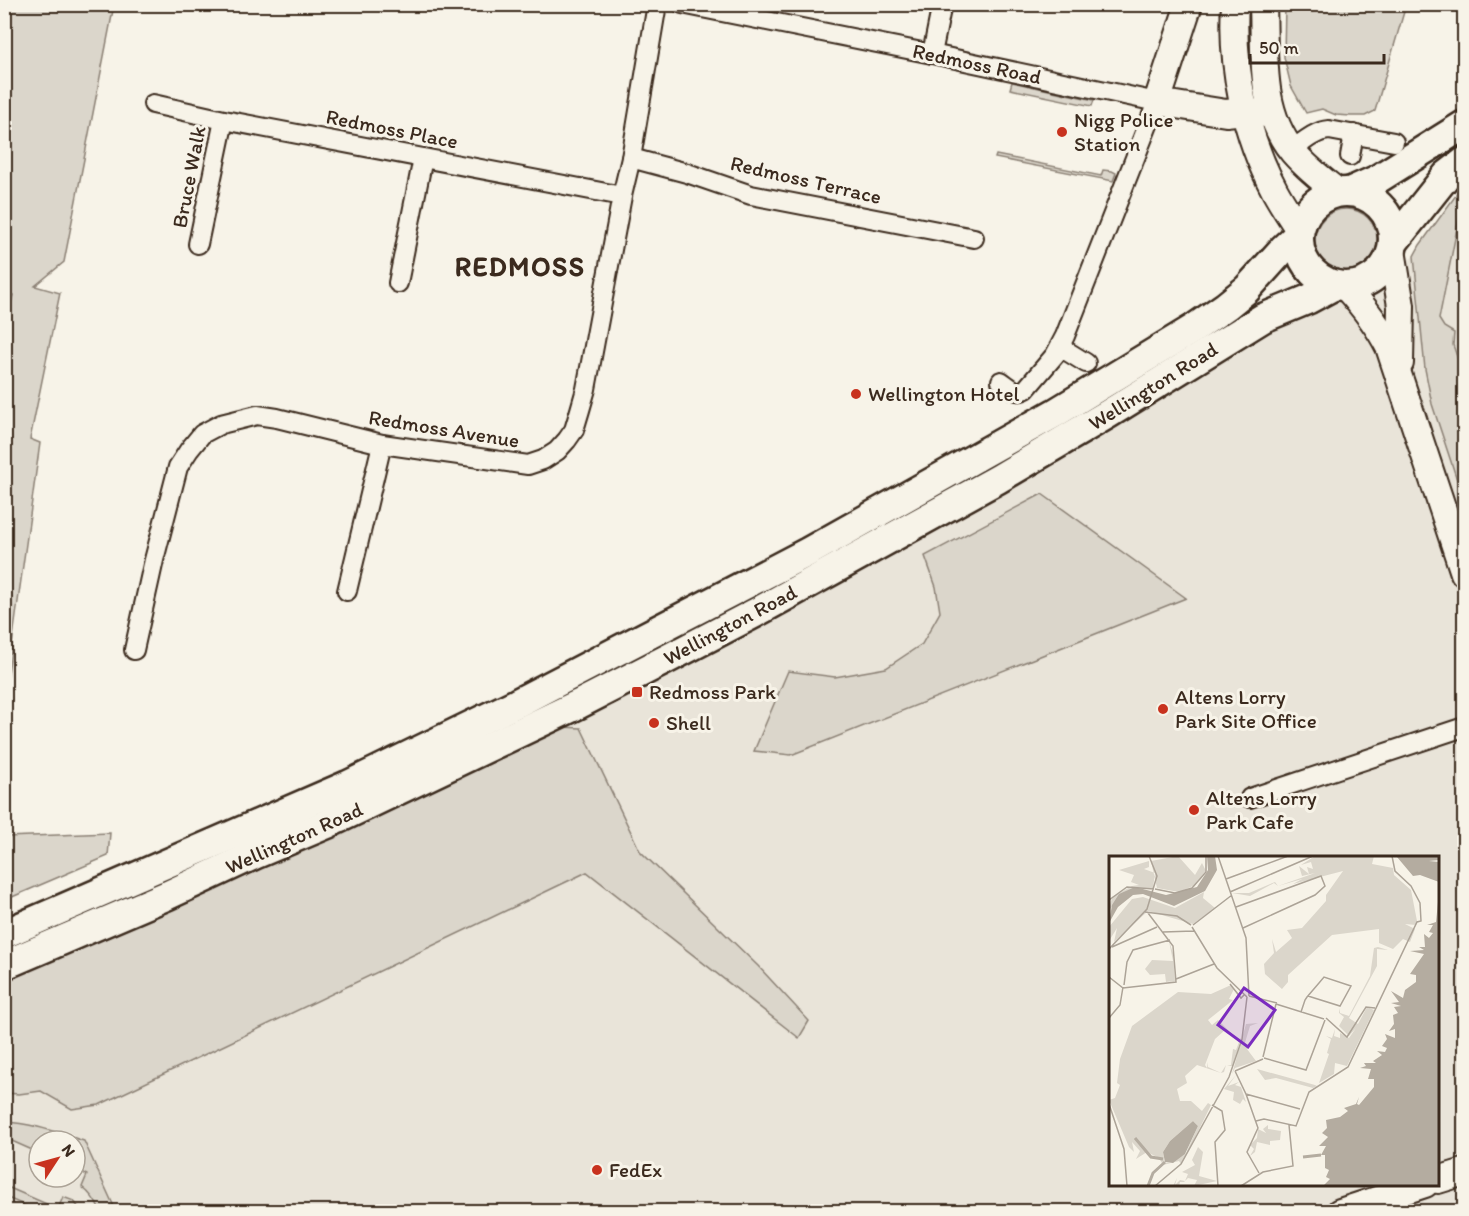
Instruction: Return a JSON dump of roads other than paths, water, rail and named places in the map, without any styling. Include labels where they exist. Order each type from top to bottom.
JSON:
[{"type":"main road","points":[[1157,102],[1189,4]]},
{"type":"main road","points":[[1234,4],[1236,70],[1245,111],[1262,163],[1299,232]]},
{"type":"main road","points":[[1263,4],[1264,63],[1272,115],[1280,133],[1292,150],[1313,172],[1344,192],[1361,194],[1373,200],[1389,219],[1401,306],[1400,378]]},
{"type":"main road","name":"Redmoss Road","points":[[1157,102],[1226,113],[1245,111],[1272,115]]},
{"type":"main road","points":[[1464,125],[1385,175],[1344,192],[1324,196],[1304,216],[1299,232],[1300,252],[1307,267],[1319,279],[1340,286],[1361,303],[1381,331],[1389,347],[1457,526],[1464,573]]},
{"type":"main road","points":[[1340,286],[1362,283],[1376,276],[1386,264],[1392,246],[1447,175],[1464,162]]},
{"type":"main road","name":"Wellington Road","points":[[4,934],[348,785],[517,703],[808,552],[1055,413],[1193,329],[1247,289],[1299,232]]},
{"type":"main road","name":"Wellington Road","points":[[4,965],[168,895],[387,796],[579,704],[765,607],[998,479],[1263,318],[1340,286]]},
{"type":"main road","points":[[1439,1179],[1464,1172]]},
{"type":"main road","points":[[1340,1212],[1422,1186]]},
{"type":"street","name":"Redmoss Avenue","points":[[134,650],[178,467],[202,434],[220,424],[257,415],[382,444],[528,465],[543,460],[557,451],[567,440],[574,430],[586,389],[631,158],[657,4]]},
{"type":"street","name":"Redmoss Road","points":[[682,4],[1157,102]]},
{"type":"street","points":[[932,54],[942,4]]},
{"type":"street","points":[[1001,381],[1017,392],[1022,392],[1060,346],[1157,102]]},
{"type":"street","name":"Redmoss Place","points":[[153,104],[224,120],[622,196]]},
{"type":"street","name":"Bruce Walk","points":[[198,244],[224,120]]},
{"type":"street","points":[[1292,150],[1322,130],[1394,142]]},
{"type":"street","points":[[1350,156],[1354,134]]},
{"type":"street","points":[[398,283],[423,158]]},
{"type":"street","name":"Redmoss Terrace","points":[[631,158],[687,173],[751,195],[974,238]]},
{"type":"street","points":[[1060,346],[1086,363]]},
{"type":"street","points":[[347,591],[382,444]]},
{"type":"street","points":[[1250,798],[1464,727]]},
{"type":"place","name":"Nigg Police Station","points":[[1062,132]]},
{"type":"place","name":"Wellington Hotel","points":[[856,394]]},
{"type":"place","name":"Redmoss Park","points":[[637,692]]},
{"type":"place","name":"Altens Lorry Park Site Office","points":[[1163,709]]},
{"type":"place","name":"Shell","points":[[654,723]]},
{"type":"place","name":"Altens Lorry Park Cafe","points":[[1194,810]]},
{"type":"place","name":"FedEx","points":[[597,1170]]},
{"type":"district","name":"REDMOSS","points":[[520,267]]}]
